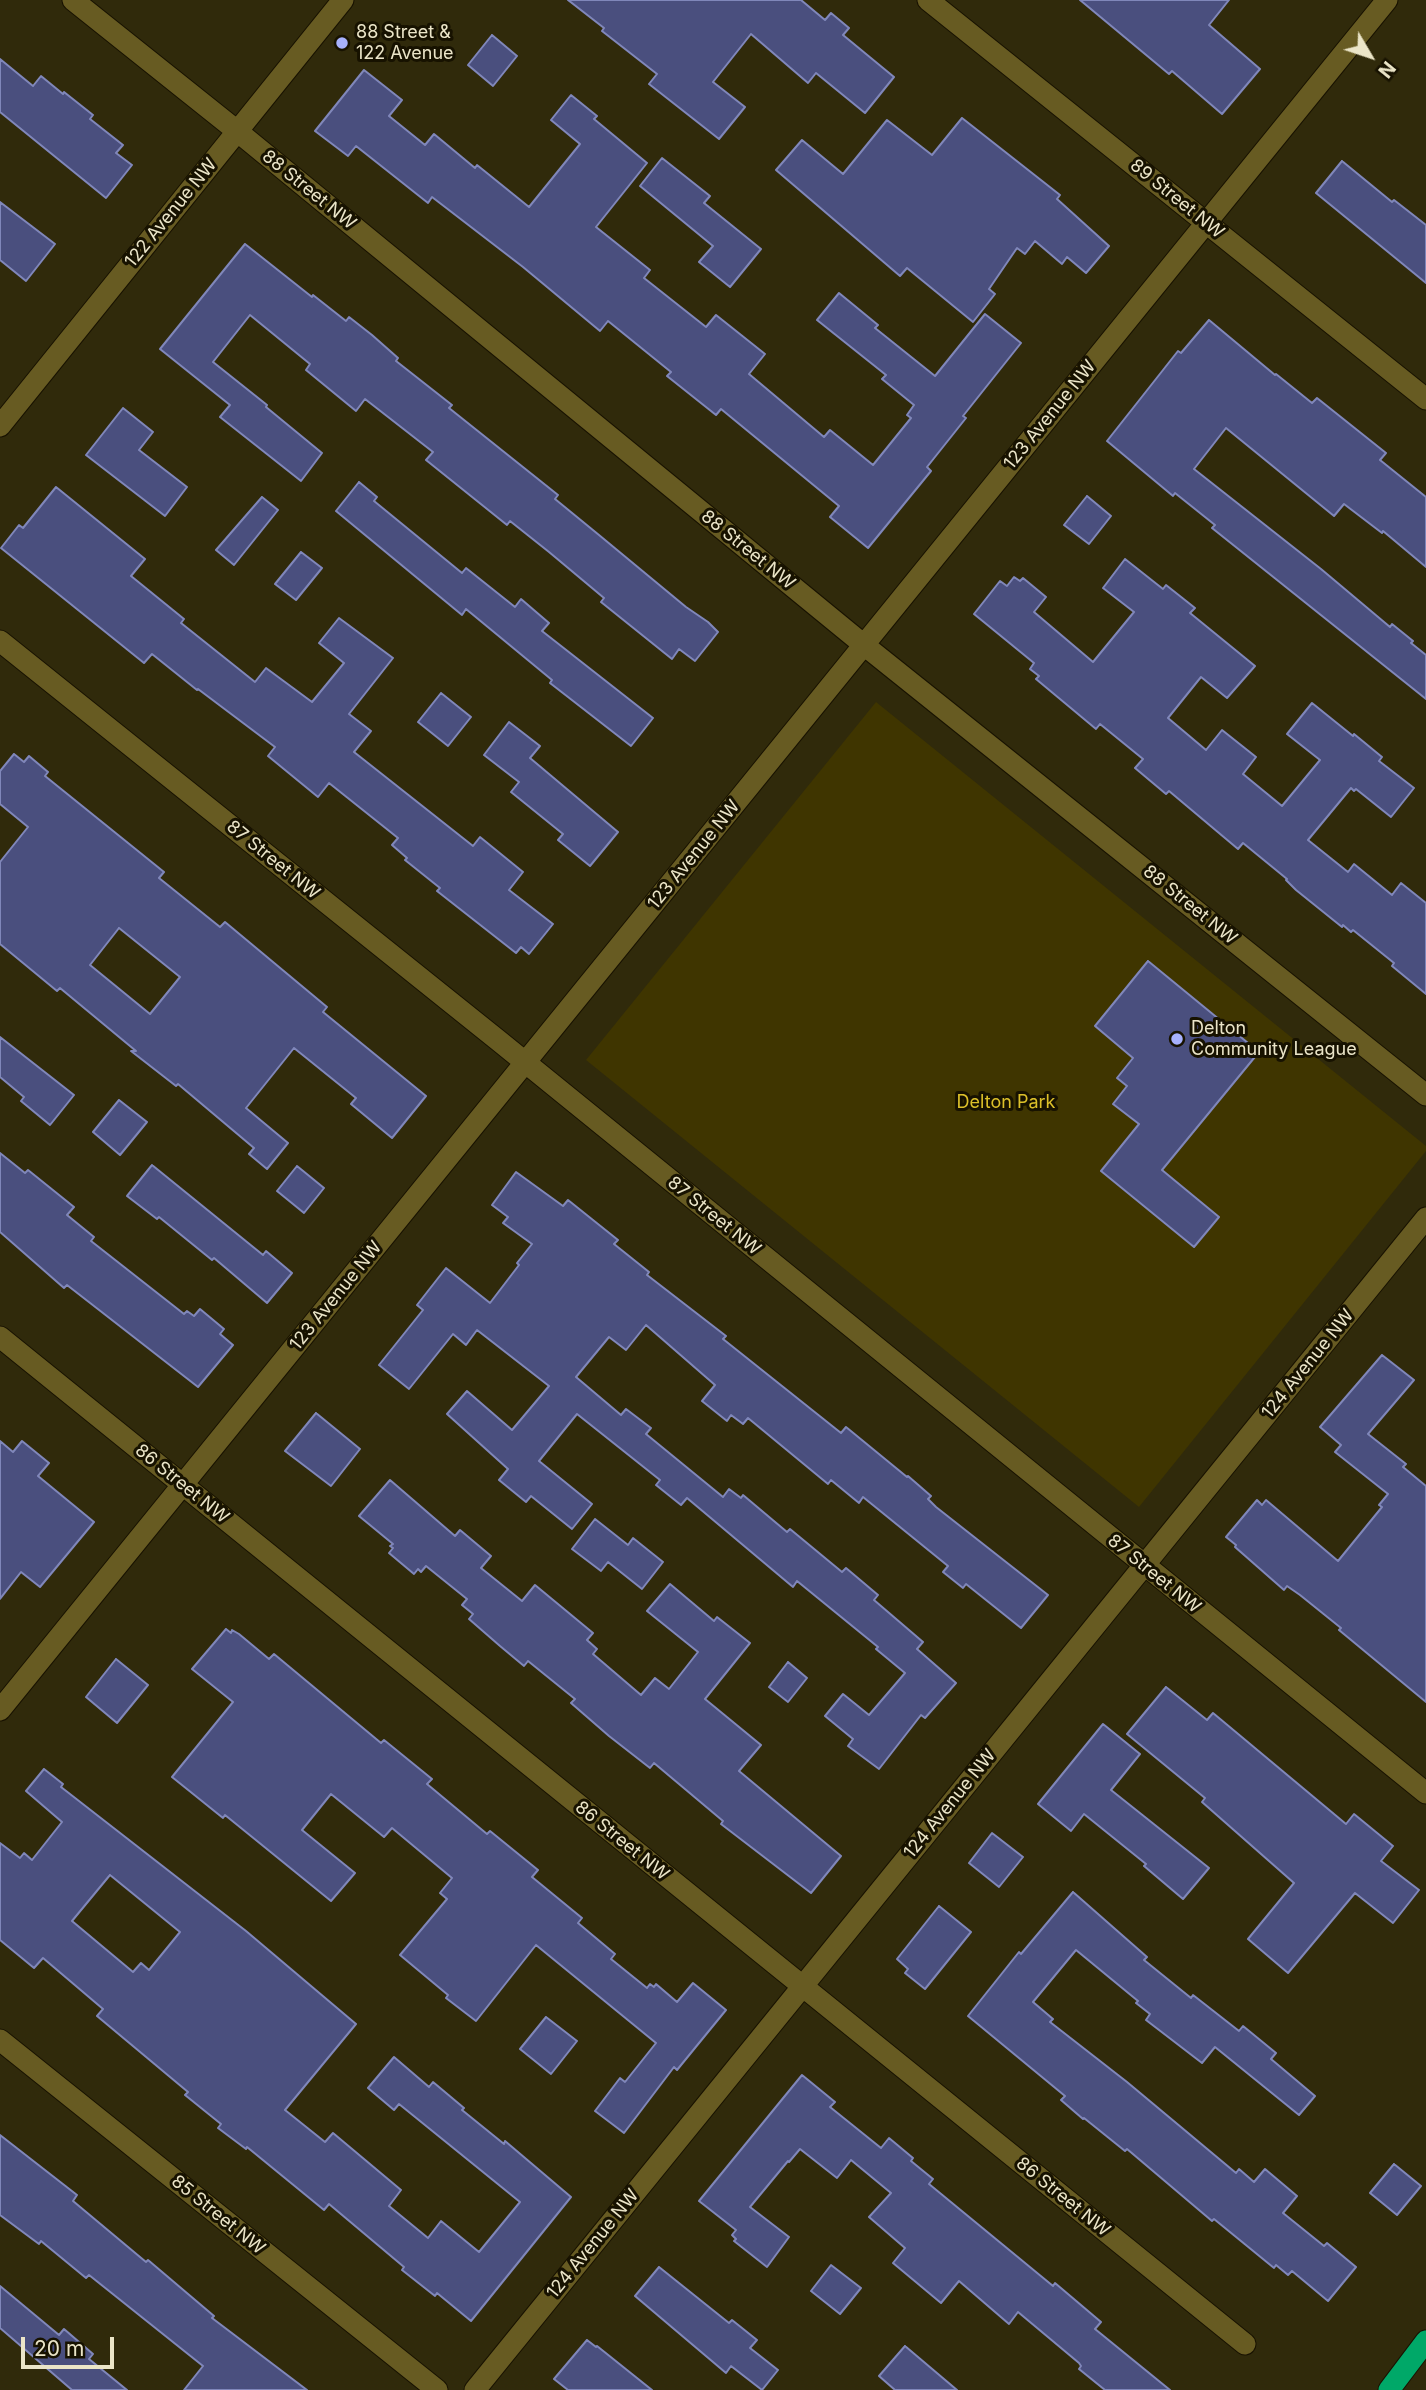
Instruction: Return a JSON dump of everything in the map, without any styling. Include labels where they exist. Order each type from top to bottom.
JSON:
[{"type":"highway","points":[[1389,2390],[1426,2341]]},
{"type":"street","name":"88 Street NW","points":[[74,0],[864,645],[1426,1095]]},
{"type":"street","name":"122 Avenue NW","points":[[0,426],[343,0]]},
{"type":"street","name":"89 Street NW","points":[[928,0],[1426,399]]},
{"type":"street","name":"123 Avenue NW","points":[[0,1710],[1387,0]]},
{"type":"street","name":"87 Street NW","points":[[0,641],[526,1063],[1426,1793]]},
{"type":"street","name":"124 Avenue NW","points":[[475,2390],[1426,1218]]},
{"type":"street","name":"86 Street NW","points":[[0,1337],[1245,2344]]},
{"type":"street","name":"85 Street NW","points":[[0,2040],[436,2390]]},
{"type":"green space","name":"Delton Park","points":[[876,702],[1426,1146],[1426,1151],[1139,1507],[586,1060]]},
{"type":"building","points":[[568,0],[801,0],[825,20],[831,13],[849,28],[843,35],[894,77],[865,113],[816,73],[808,83],[751,34],[713,82],[745,107],[719,139],[649,84],[657,74]]},
{"type":"building","points":[[1080,0],[1229,0],[1209,25],[1260,69],[1222,114],[1172,71],[1169,74]]},
{"type":"building","points":[[492,35],[517,56],[493,86],[468,65]]},
{"type":"building","points":[[0,59],[33,86],[41,76],[63,94],[64,92],[93,115],[90,119],[123,145],[116,153],[132,165],[106,198],[0,112]]},
{"type":"building","points":[[364,70],[402,100],[389,116],[425,145],[434,134],[529,207],[580,144],[551,120],[571,95],[597,116],[594,119],[647,163],[596,227],[650,270],[644,278],[706,327],[716,315],[765,354],[749,374],[824,437],[830,430],[873,465],[911,418],[907,415],[914,405],[882,379],[886,375],[817,320],[839,293],[878,325],[875,328],[935,376],[985,314],[1021,343],[963,416],[966,418],[927,467],[931,471],[868,548],[830,517],[839,506],[721,409],[716,415],[667,376],[671,372],[608,321],[600,331],[432,197],[428,203],[356,146],[348,156],[315,131]]},
{"type":"building","points":[[962,118],[1060,195],[1057,199],[1109,246],[1086,273],[1067,257],[1062,264],[1035,241],[1025,254],[1017,248],[989,289],[995,294],[973,322],[907,268],[900,276],[776,170],[802,140],[843,174],[887,120],[932,155]]},
{"type":"building","points":[[662,158],[710,196],[704,203],[761,249],[730,287],[699,262],[713,246],[640,186]]},
{"type":"building","points":[[1342,161],[1392,202],[1394,200],[1426,225],[1426,283],[1316,193]]},
{"type":"building","points":[[0,202],[55,244],[26,281],[0,260]]},
{"type":"building","points":[[245,244],[312,297],[313,295],[346,321],[349,317],[372,335],[398,358],[396,361],[452,405],[449,408],[558,495],[555,499],[708,622],[718,632],[695,661],[679,649],[672,659],[601,602],[604,598],[549,552],[510,521],[507,525],[426,460],[433,452],[365,399],[356,411],[306,370],[310,364],[250,315],[213,362],[322,453],[301,481],[220,417],[230,405],[160,349]]},
{"type":"building","points":[[1209,320],[1312,403],[1317,398],[1386,453],[1380,460],[1426,497],[1426,567],[1383,531],[1382,533],[1344,504],[1334,516],[1226,428],[1194,469],[1390,627],[1392,624],[1413,641],[1411,643],[1426,655],[1426,699],[1212,528],[1215,525],[1175,493],[1173,496],[1107,441],[1178,351],[1181,353]]},
{"type":"building","points":[[123,408],[153,432],[139,450],[187,487],[165,516],[86,455]]},
{"type":"building","points":[[359,482],[377,497],[374,501],[462,573],[466,568],[515,607],[521,599],[549,623],[542,631],[653,718],[631,746],[550,683],[552,680],[466,609],[462,615],[336,511]]},
{"type":"building","points":[[56,487],[145,559],[131,576],[184,619],[181,623],[255,682],[266,668],[312,702],[344,663],[319,643],[339,618],[393,658],[349,714],[371,731],[354,752],[473,846],[480,837],[523,872],[509,890],[553,924],[529,954],[521,947],[516,953],[437,891],[440,888],[405,860],[407,858],[392,845],[398,838],[329,783],[318,797],[268,756],[275,747],[152,654],[144,663],[1,548],[19,525],[23,528]]},
{"type":"building","points":[[1087,496],[1111,516],[1089,544],[1064,525]]},
{"type":"building","points":[[262,497],[278,510],[234,565],[216,550]]},
{"type":"building","points":[[301,552],[322,568],[296,600],[275,584]]},
{"type":"building","points":[[1125,559],[1163,589],[1166,585],[1195,608],[1190,613],[1255,666],[1227,698],[1201,677],[1168,718],[1206,750],[1222,730],[1256,757],[1243,774],[1282,806],[1320,760],[1287,734],[1312,703],[1382,757],[1379,761],[1414,788],[1391,817],[1356,789],[1354,791],[1351,788],[1308,840],[1348,872],[1354,864],[1392,895],[1401,883],[1426,903],[1426,994],[1392,966],[1394,963],[1353,930],[1351,932],[1343,925],[1342,927],[1243,843],[1238,849],[1169,791],[1166,794],[1135,768],[1143,759],[1100,724],[1096,729],[1036,679],[1039,676],[1030,669],[1034,663],[974,614],[1000,581],[1007,586],[1014,577],[1020,581],[1023,578],[1046,597],[1034,612],[1093,662],[1134,612],[1103,588]]},
{"type":"building","points":[[441,693],[471,717],[448,746],[418,722]]},
{"type":"building","points":[[509,722],[540,746],[530,758],[618,832],[590,866],[558,840],[563,834],[511,792],[519,782],[484,755]]},
{"type":"building","points":[[14,754],[24,762],[29,756],[48,772],[45,776],[164,872],[159,878],[220,927],[225,922],[327,1007],[323,1012],[426,1096],[392,1138],[351,1104],[356,1098],[294,1048],[246,1108],[288,1143],[267,1169],[249,1154],[254,1148],[178,1084],[176,1086],[131,1051],[136,1051],[60,988],[57,991],[0,944],[0,862],[28,827],[0,804],[0,771]],"holes":[[[119,928],[180,977],[150,1014],[90,965]]]},
{"type":"building","name":"Delton Community League","points":[[1148,961],[1259,1052],[1162,1170],[1219,1217],[1194,1247],[1101,1171],[1139,1124],[1113,1104],[1127,1086],[1117,1078],[1133,1058],[1095,1026]]},
{"type":"building","points":[[0,1037],[74,1095],[50,1125],[21,1101],[24,1097],[0,1077]]},
{"type":"building","points":[[119,1100],[147,1122],[120,1155],[93,1132]]},
{"type":"building","points":[[0,1153],[25,1173],[28,1170],[74,1207],[67,1215],[94,1237],[91,1241],[184,1314],[187,1311],[194,1316],[200,1309],[224,1329],[220,1334],[233,1345],[198,1387],[67,1285],[64,1288],[0,1232]]},
{"type":"building","points":[[152,1165],[263,1255],[266,1251],[292,1273],[267,1303],[214,1258],[212,1260],[159,1217],[157,1219],[127,1196]]},
{"type":"building","points":[[297,1166],[324,1188],[304,1213],[277,1191]]},
{"type":"building","points":[[516,1172],[563,1206],[568,1200],[618,1240],[614,1244],[649,1272],[647,1275],[726,1336],[723,1339],[841,1433],[846,1427],[931,1496],[928,1499],[936,1507],[1048,1595],[1021,1628],[966,1584],[963,1588],[943,1572],[948,1566],[863,1497],[859,1503],[831,1480],[828,1484],[748,1418],[743,1424],[731,1415],[727,1421],[702,1401],[715,1385],[646,1325],[626,1350],[609,1337],[576,1377],[621,1415],[626,1409],[651,1428],[646,1434],[723,1497],[729,1489],[741,1498],[743,1495],[787,1532],[790,1529],[842,1572],[846,1568],[878,1595],[874,1600],[923,1642],[917,1649],[956,1683],[925,1718],[921,1715],[879,1769],[848,1746],[853,1739],[825,1716],[843,1694],[869,1715],[905,1673],[876,1649],[878,1647],[797,1581],[793,1587],[687,1498],[681,1505],[656,1485],[660,1480],[577,1414],[539,1461],[592,1504],[572,1529],[531,1496],[526,1502],[499,1480],[508,1469],[447,1414],[467,1391],[512,1430],[549,1386],[477,1330],[466,1345],[453,1334],[409,1389],[379,1365],[423,1310],[417,1305],[446,1268],[490,1303],[519,1265],[517,1263],[532,1244],[503,1223],[508,1217],[492,1205]]},
{"type":"building","points":[[1382,1355],[1414,1380],[1368,1434],[1406,1464],[1403,1467],[1426,1486],[1426,1702],[1300,1595],[1287,1586],[1284,1590],[1226,1537],[1257,1500],[1262,1505],[1266,1500],[1338,1561],[1382,1507],[1379,1505],[1388,1494],[1335,1452],[1341,1445],[1320,1427]]},
{"type":"building","points":[[316,1413],[360,1449],[331,1486],[285,1451]]},
{"type":"building","points":[[0,1441],[13,1452],[22,1441],[49,1463],[38,1476],[94,1522],[40,1587],[21,1572],[0,1599]]},
{"type":"building","points":[[390,1480],[455,1536],[460,1530],[491,1556],[481,1568],[522,1601],[535,1585],[593,1633],[587,1640],[597,1649],[593,1654],[641,1695],[655,1678],[669,1689],[698,1652],[647,1611],[670,1584],[714,1621],[717,1617],[750,1643],[705,1699],[761,1745],[739,1771],[841,1856],[811,1893],[721,1824],[723,1821],[654,1763],[650,1768],[609,1736],[571,1703],[575,1699],[528,1661],[524,1666],[500,1646],[469,1619],[473,1614],[462,1605],[467,1599],[426,1566],[421,1572],[418,1569],[414,1574],[389,1553],[393,1544],[359,1516]]},
{"type":"building","points":[[595,1519],[628,1545],[633,1538],[663,1562],[642,1589],[608,1562],[601,1571],[572,1549]]},
{"type":"building","points":[[226,1629],[239,1634],[269,1659],[274,1654],[381,1743],[384,1740],[432,1779],[427,1784],[487,1834],[490,1831],[538,1870],[532,1877],[582,1918],[578,1923],[615,1954],[611,1959],[647,1988],[650,1984],[654,1987],[656,1984],[677,2002],[693,1983],[726,2010],[677,2070],[674,2067],[624,2133],[595,2111],[620,2078],[625,2082],[656,2043],[536,1945],[476,2021],[446,1998],[448,1995],[400,1955],[447,1899],[440,1893],[452,1878],[392,1828],[384,1837],[331,1794],[302,1830],[355,1873],[331,1901],[225,1815],[223,1818],[172,1777],[233,1702],[192,1669]]},
{"type":"building","points":[[116,1659],[148,1685],[117,1723],[86,1697]]},
{"type":"building","points":[[788,1662],[807,1678],[788,1702],[769,1687]]},
{"type":"building","points":[[1166,1687],[1207,1720],[1213,1713],[1346,1824],[1354,1814],[1393,1846],[1381,1861],[1419,1890],[1393,1923],[1355,1893],[1288,1973],[1248,1939],[1294,1883],[1202,1802],[1205,1798],[1127,1734]]},
{"type":"building","points":[[1103,1724],[1140,1754],[1111,1790],[1209,1868],[1183,1899],[1144,1866],[1146,1864],[1084,1814],[1071,1831],[1038,1804]]},
{"type":"building","points":[[44,1769],[63,1784],[61,1787],[246,1931],[356,2024],[285,2110],[325,2142],[333,2133],[401,2190],[389,2206],[428,2238],[441,2221],[479,2252],[520,2202],[399,2104],[394,2110],[368,2088],[394,2057],[429,2087],[433,2082],[464,2108],[462,2110],[504,2144],[505,2141],[571,2197],[471,2321],[437,2293],[435,2296],[402,2270],[404,2267],[329,2204],[324,2210],[247,2147],[246,2149],[218,2128],[221,2124],[185,2095],[188,2092],[97,2016],[103,2009],[43,1958],[34,1968],[0,1940],[0,1843],[20,1858],[24,1853],[32,1860],[62,1822],[26,1791]],"holes":[[[110,1875],[180,1932],[149,1970],[141,1963],[133,1972],[72,1921]]]},
{"type":"building","points":[[992,1833],[1023,1857],[999,1887],[969,1863]]},
{"type":"building","points":[[1073,1892],[1147,1957],[1144,1960],[1191,1998],[1193,1995],[1239,2031],[1243,2026],[1276,2053],[1271,2059],[1315,2096],[1299,2115],[1215,2047],[1202,2063],[1146,2020],[1150,2014],[1136,2003],[1138,2001],[1076,1950],[1033,2002],[1053,2019],[1050,2022],[1236,2173],[1239,2169],[1254,2182],[1265,2169],[1297,2196],[1283,2213],[1324,2246],[1327,2243],[1356,2267],[1328,2301],[1292,2271],[1288,2275],[1276,2265],[1274,2268],[1214,2219],[1212,2221],[1127,2149],[1125,2151],[1083,2119],[1061,2100],[1065,2096],[968,2016],[1019,1952],[1021,1954]]},
{"type":"building","points":[[939,1906],[971,1932],[925,1989],[905,1973],[908,1969],[897,1959]]},
{"type":"building","points":[[546,2017],[577,2041],[551,2074],[520,2049]]},
{"type":"building","points":[[802,2075],[835,2102],[830,2107],[881,2148],[889,2138],[913,2158],[911,2161],[933,2179],[929,2184],[1101,2322],[1095,2329],[1170,2390],[1105,2390],[1079,2369],[1079,2363],[1018,2312],[1009,2324],[959,2281],[941,2303],[893,2263],[905,2248],[869,2217],[891,2193],[851,2160],[837,2178],[800,2149],[750,2207],[789,2237],[767,2267],[734,2241],[736,2239],[732,2235],[736,2230],[699,2201]]},
{"type":"building","points":[[0,2135],[77,2195],[73,2201],[146,2262],[148,2260],[214,2316],[212,2318],[307,2390],[184,2390],[203,2366],[89,2275],[86,2278],[41,2241],[39,2244],[0,2215]]},
{"type":"building","points":[[1394,2164],[1421,2186],[1397,2215],[1370,2193]]},
{"type":"building","points":[[831,2265],[861,2288],[840,2314],[811,2291]]},
{"type":"building","points":[[659,2267],[729,2323],[732,2320],[757,2340],[750,2348],[778,2370],[762,2390],[731,2366],[726,2373],[635,2296]]},
{"type":"building","points":[[0,2286],[59,2335],[64,2329],[93,2354],[89,2359],[127,2390],[72,2390],[0,2328]]},
{"type":"building","points":[[587,2340],[652,2390],[568,2390],[554,2379]]},
{"type":"building","points":[[905,2346],[957,2390],[895,2390],[879,2376]]},
{"type":"place","name":"88 Street & 122 Avenue","points":[[342,43]]},
{"type":"place","name":"Delton Community League","points":[[1177,1039]]}]
